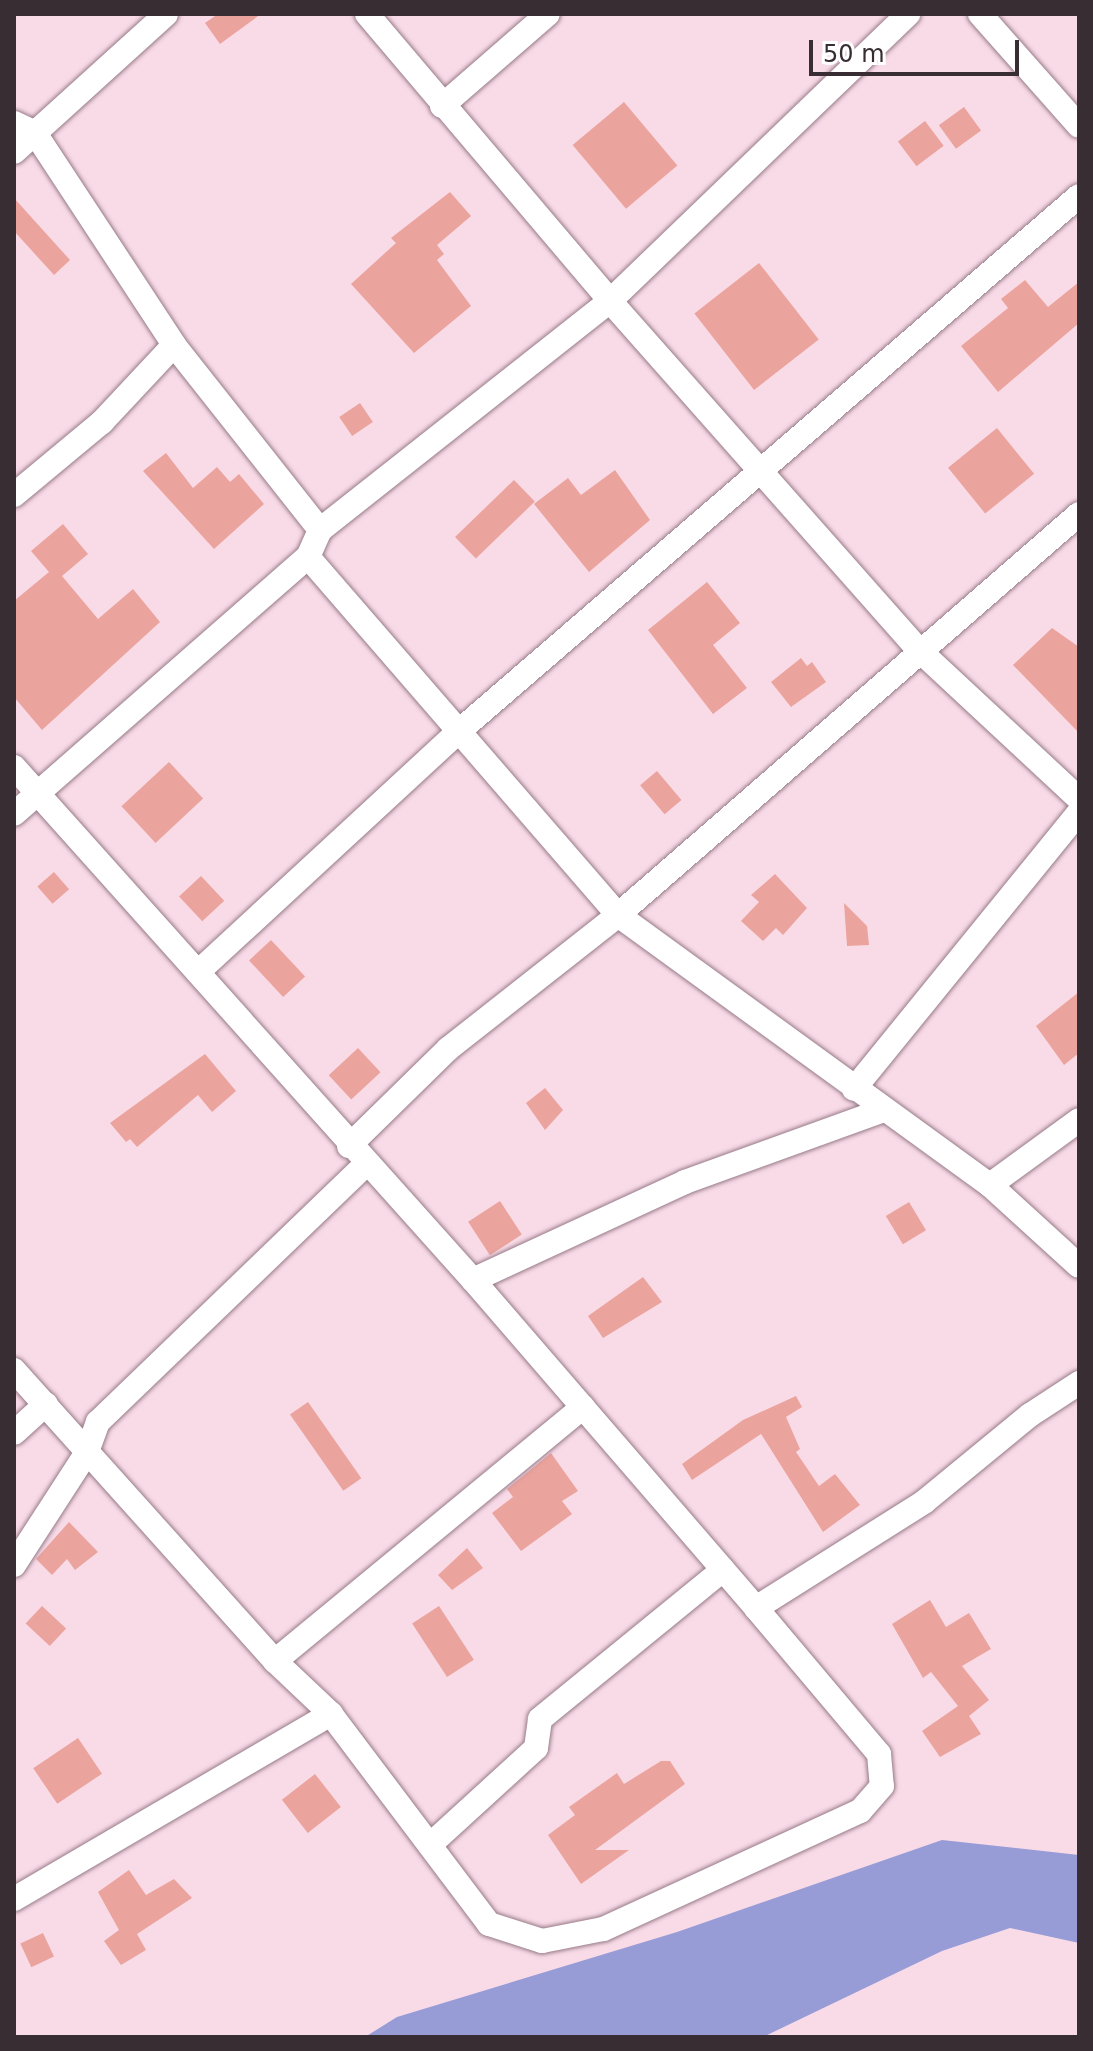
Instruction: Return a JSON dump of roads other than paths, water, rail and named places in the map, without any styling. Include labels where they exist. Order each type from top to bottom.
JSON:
[{"type":"street","points":[[14,152],[24,128],[166,14]]},
{"type":"street","points":[[367,14],[610,301],[765,471],[921,652],[1079,799]]},
{"type":"street","points":[[442,106],[548,14]]},
{"type":"street","points":[[14,814],[308,557],[320,530],[610,301],[908,14]]},
{"type":"street","points":[[980,14],[1079,126]]},
{"type":"street","points":[[24,128],[174,345],[320,530]]},
{"type":"street","points":[[198,972],[458,732],[765,471],[1079,196]]},
{"type":"street","points":[[14,495],[102,422],[174,345]]},
{"type":"street","points":[[14,1565],[87,1452],[98,1422],[357,1155],[448,1049],[618,915],[1079,514]]},
{"type":"street","points":[[308,557],[618,915],[990,1185],[1079,1266]]},
{"type":"street","points":[[14,767],[357,1155],[473,1280],[756,1608],[879,1754],[882,1786],[860,1811],[603,1929],[542,1941],[489,1924],[331,1714],[275,1661],[14,1370]]},
{"type":"street","points":[[854,1089],[1079,812]]},
{"type":"street","points":[[473,1280],[685,1182],[884,1110]]},
{"type":"street","points":[[990,1185],[1079,1120]]},
{"type":"street","points":[[756,1608],[924,1502],[1030,1415],[1079,1383]]},
{"type":"street","points":[[14,1433],[46,1404]]},
{"type":"street","points":[[275,1661],[583,1407]]},
{"type":"street","points":[[431,1844],[536,1748],[540,1719],[723,1570]]},
{"type":"street","points":[[14,1899],[331,1714]]},
{"type":"water","points":[[942,1840],[1079,1855],[1079,1943],[1010,1928],[942,1951],[763,2037],[365,2037],[397,2017],[677,1932]]}]
